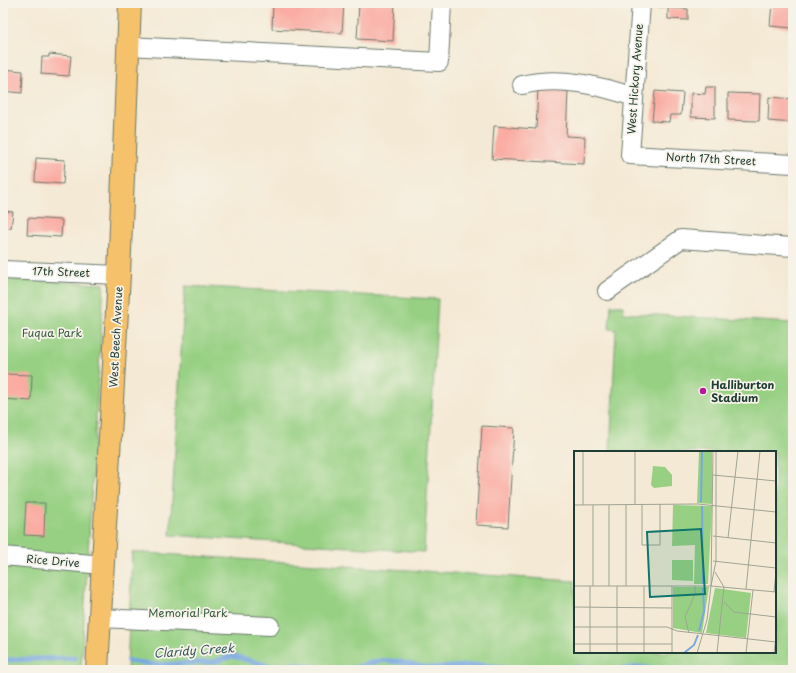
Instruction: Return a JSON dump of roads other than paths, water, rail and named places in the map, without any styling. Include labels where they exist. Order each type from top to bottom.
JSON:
[{"type":"main road","name":"West Beech Avenue","points":[[97,670],[119,275],[127,46],[130,3]]},
{"type":"street","points":[[127,46],[439,62],[442,3]]},
{"type":"street","name":"West Hickory Avenue","points":[[630,155],[641,3]]},
{"type":"street","points":[[522,85],[546,82],[576,83],[603,87],[634,97]]},
{"type":"street","name":"North 17th Street","points":[[630,155],[793,164]]},
{"type":"street","points":[[607,291],[681,239],[793,247]]},
{"type":"street","name":"17th Street","points":[[3,270],[119,275]]},
{"type":"street","name":"Rice Drive","points":[[3,556],[103,565]]},
{"type":"street","points":[[100,618],[270,626]]},
{"type":"waterway","name":"Claridy Creek","points":[[128,661],[157,665],[213,662],[233,656],[273,667],[295,664],[330,670]]},
{"type":"waterway","name":"Claridy Creek","points":[[3,660],[75,658]]},
{"type":"waterway","name":"Claridy Creek","points":[[346,670],[385,660],[429,668],[482,665],[501,667],[511,670]]},
{"type":"waterway","name":"Claridy Creek","points":[[567,670],[576,667],[587,670]]},
{"type":"waterway","name":"Claridy Creek","points":[[617,670],[640,667],[659,670]]},
{"type":"place","name":"Halliburton Stadium","points":[[703,391]]},
{"type":"park label","name":"Fuqua Park","points":[[52,333]]},
{"type":"park label","name":"Memorial Park","points":[[188,613]]}]
